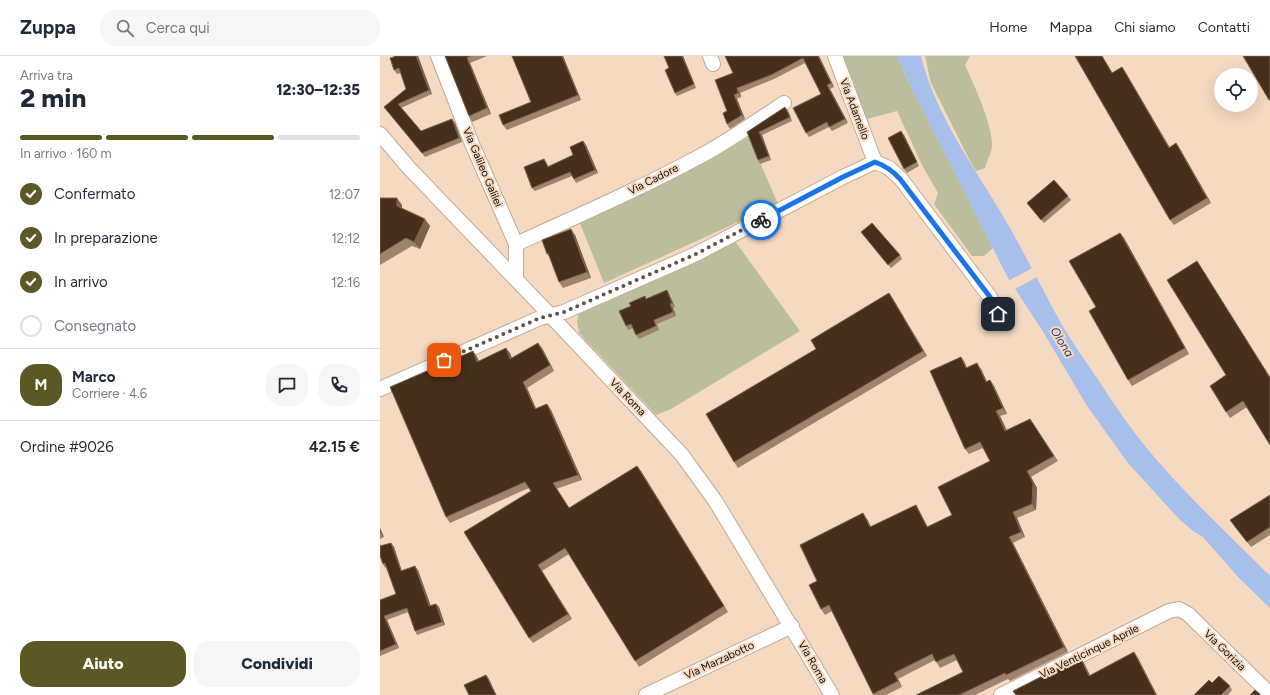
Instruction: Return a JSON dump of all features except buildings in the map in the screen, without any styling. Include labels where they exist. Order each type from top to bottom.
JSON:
[{"type":"street","name":"Via Galileo Galilei","points":[[438,56],[472,144],[516,244],[516,279]]},
{"type":"street","name":"Via Adamello","points":[[835,56],[875,162]]},
{"type":"street","name":"Via Cadore","points":[[516,244],[622,195],[708,152],[784,103]]},
{"type":"street","name":"Via Roma","points":[[380,134],[409,168],[682,455],[716,502],[792,626],[832,695]]},
{"type":"street","points":[[380,389],[540,318],[564,312],[696,254],[843,177],[875,162],[889,168],[900,179],[990,297],[998,314]]},
{"type":"street","name":"Via Gorizia","points":[[1179,609],[1188,614],[1270,694]]},
{"type":"street","name":"Via Venticinque Aprile","points":[[1001,695],[1170,611],[1179,609]]},
{"type":"street","name":"Via Marzabotto","points":[[646,695],[792,626]]},
{"type":"green space","points":[[839,56],[897,56],[909,83],[993,248],[984,256],[972,256],[934,204],[938,193],[923,167],[897,111],[863,120]]},
{"type":"green space","points":[[925,56],[970,56],[965,65],[982,105],[991,138],[992,147],[985,168],[976,171],[968,157],[931,83]]},
{"type":"green space","points":[[749,137],[778,204],[604,283],[579,221],[692,167]]},
{"type":"green space","points":[[735,241],[800,331],[671,409],[656,415],[579,333],[577,321],[579,311]]},
{"type":"water","name":"Olona","points":[[897,56],[921,56],[927,77],[945,119],[1011,230],[1070,338],[1122,415],[1149,451],[1193,499],[1270,576],[1270,608],[1239,578],[1203,537],[1179,519],[1128,463],[1087,406],[1042,330],[1008,278],[909,83]]},
{"type":"pier","points":[[1034,267],[1039,276],[1013,290],[1008,281]]},
{"type":"way so far","points":[[444,360],[540,318],[564,312],[696,254],[761,220]]},
{"type":"route","points":[[761,220],[875,162],[883,164],[900,179],[990,297],[998,314]]}]
